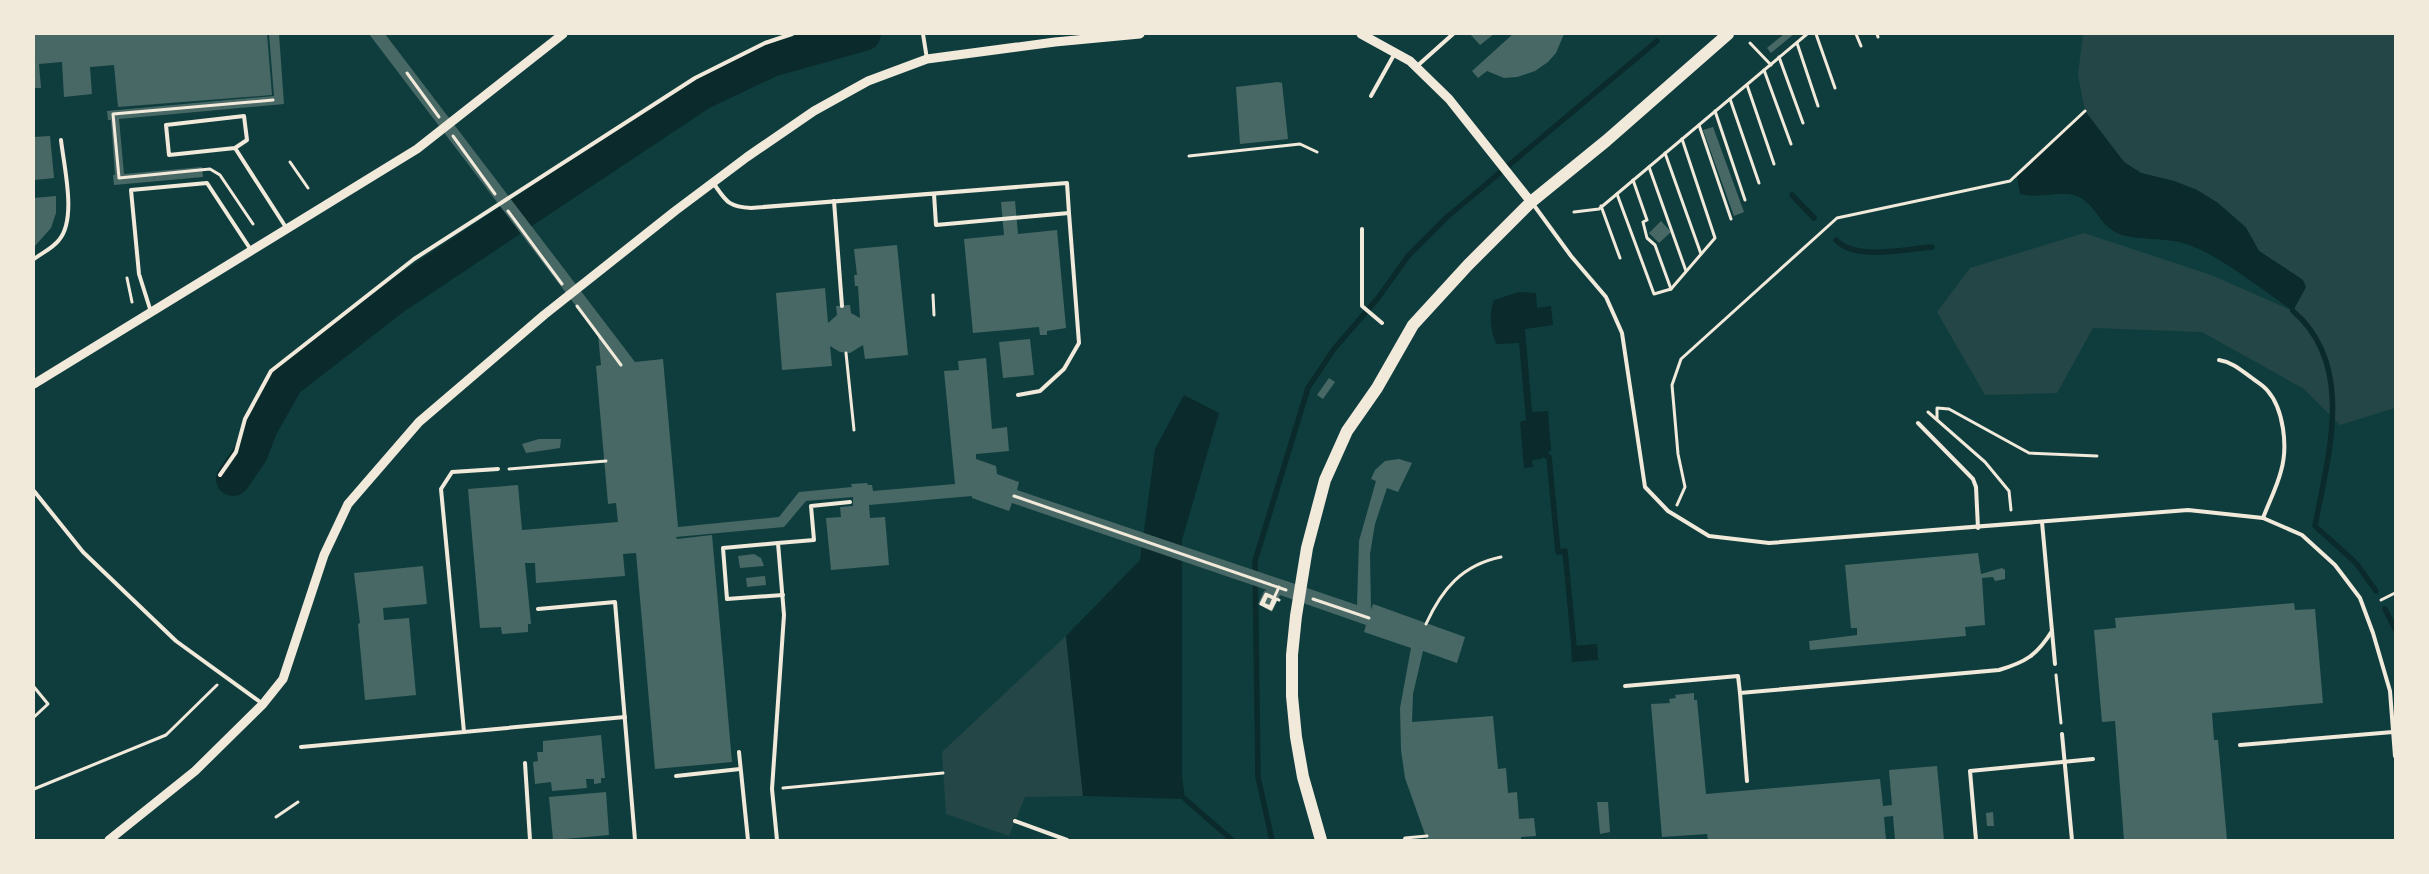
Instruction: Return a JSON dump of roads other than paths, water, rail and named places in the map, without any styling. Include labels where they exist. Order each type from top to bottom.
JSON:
[{"type":"main road","points":[[1321,840],[1303,777],[1296,737],[1292,696],[1292,655],[1307,548],[1325,480],[1348,431],[1377,388],[1413,325],[1468,265],[1531,202],[1728,34]]},
{"type":"street","points":[[34,384],[417,149],[563,34]]},
{"type":"street","points":[[110,840],[195,772],[262,704],[283,679],[324,555],[348,504],[412,429],[544,314],[712,182],[814,111],[868,81],[927,59],[1055,42],[1140,34]]},
{"type":"street","points":[[1361,34],[1416,67],[1449,99],[1531,202]]},
{"type":"lane","points":[[220,475],[236,452],[245,419],[271,371],[414,259],[696,78],[765,43],[792,34]]},
{"type":"lane","points":[[1416,67],[1453,34]]},
{"type":"lane","points":[[924,35],[927,59]]},
{"type":"lane","points":[[1371,96],[1395,53]]},
{"type":"lane","points":[[244,116],[246,140],[235,148],[169,155],[166,125],[244,116]]},
{"type":"lane","points":[[34,259],[58,242],[65,231],[69,218],[61,140]]},
{"type":"lane","points":[[235,148],[287,229]]},
{"type":"lane","points":[[712,182],[728,203],[737,207],[1067,183],[1079,343],[1064,369],[1040,391],[1018,395]]},
{"type":"lane","points":[[151,312],[139,274],[131,190],[207,183],[252,251]]},
{"type":"lane","points":[[934,194],[936,225],[1069,213]]},
{"type":"lane","points":[[834,201],[842,306]]},
{"type":"lane","points":[[1531,202],[1571,256],[1606,297],[1622,333],[1645,487],[1672,514],[1709,536],[1769,543],[2188,510],[2263,518],[2302,535],[2335,565],[2360,598],[2373,632],[2390,691],[2395,756]]},
{"type":"lane","points":[[1362,229],[1362,306],[1382,323]]},
{"type":"lane","points":[[2219,360],[2229,361],[2260,384],[2267,390],[2278,407],[2283,433],[2284,460],[2282,471],[2263,518]]},
{"type":"lane","points":[[1918,423],[1973,479],[1976,487],[1978,528]]},
{"type":"lane","points":[[464,732],[441,489],[452,472],[498,469]]},
{"type":"lane","points":[[34,491],[90,558],[176,641],[262,704]]},
{"type":"lane","points":[[783,595],[727,600],[723,548],[814,540],[811,506],[850,502]]},
{"type":"lane","points":[[2042,522],[2056,664]]},
{"type":"lane","points":[[777,840],[772,789],[784,615],[778,543]]},
{"type":"lane","points":[[538,609],[615,602],[635,840]]},
{"type":"lane","points":[[1740,692],[1999,670],[2021,664],[2040,650],[2052,631]]},
{"type":"lane","points":[[1625,686],[1738,676],[1747,781]]},
{"type":"lane","points":[[301,747],[625,717]]},
{"type":"lane","points":[[2240,745],[2393,732]]},
{"type":"lane","points":[[2062,734],[2072,840]]},
{"type":"lane","points":[[739,752],[748,840]]},
{"type":"lane","points":[[1976,840],[1970,771],[2093,759]]},
{"type":"lane","points":[[525,763],[530,840]]},
{"type":"lane","points":[[676,776],[740,768]]},
{"type":"lane","points":[[1015,821],[1067,840]]},
{"type":"waterway","points":[[233,479],[251,453],[261,427],[287,381],[395,297],[701,93],[771,60],[864,34]]},
{"type":"waterway","points":[[1272,840],[1258,777],[1255,561],[1308,388],[1334,349],[1378,298],[1409,255],[1447,217],[1657,41]]},
{"type":"waterway","points":[[1792,195],[1814,218]]},
{"type":"waterway","points":[[1836,240],[1845,246],[1868,252],[1932,247]]},
{"type":"waterway","points":[[2293,311],[2313,333],[2325,358],[2331,384],[2330,441],[2315,526],[2356,563],[2376,591]]},
{"type":"waterway","points":[[1545,455],[1549,457],[1558,552],[1565,551],[1574,646]]},
{"type":"waterway","points":[[2385,609],[2395,629]]},
{"type":"waterway","points":[[1185,799],[1232,840]]}]
